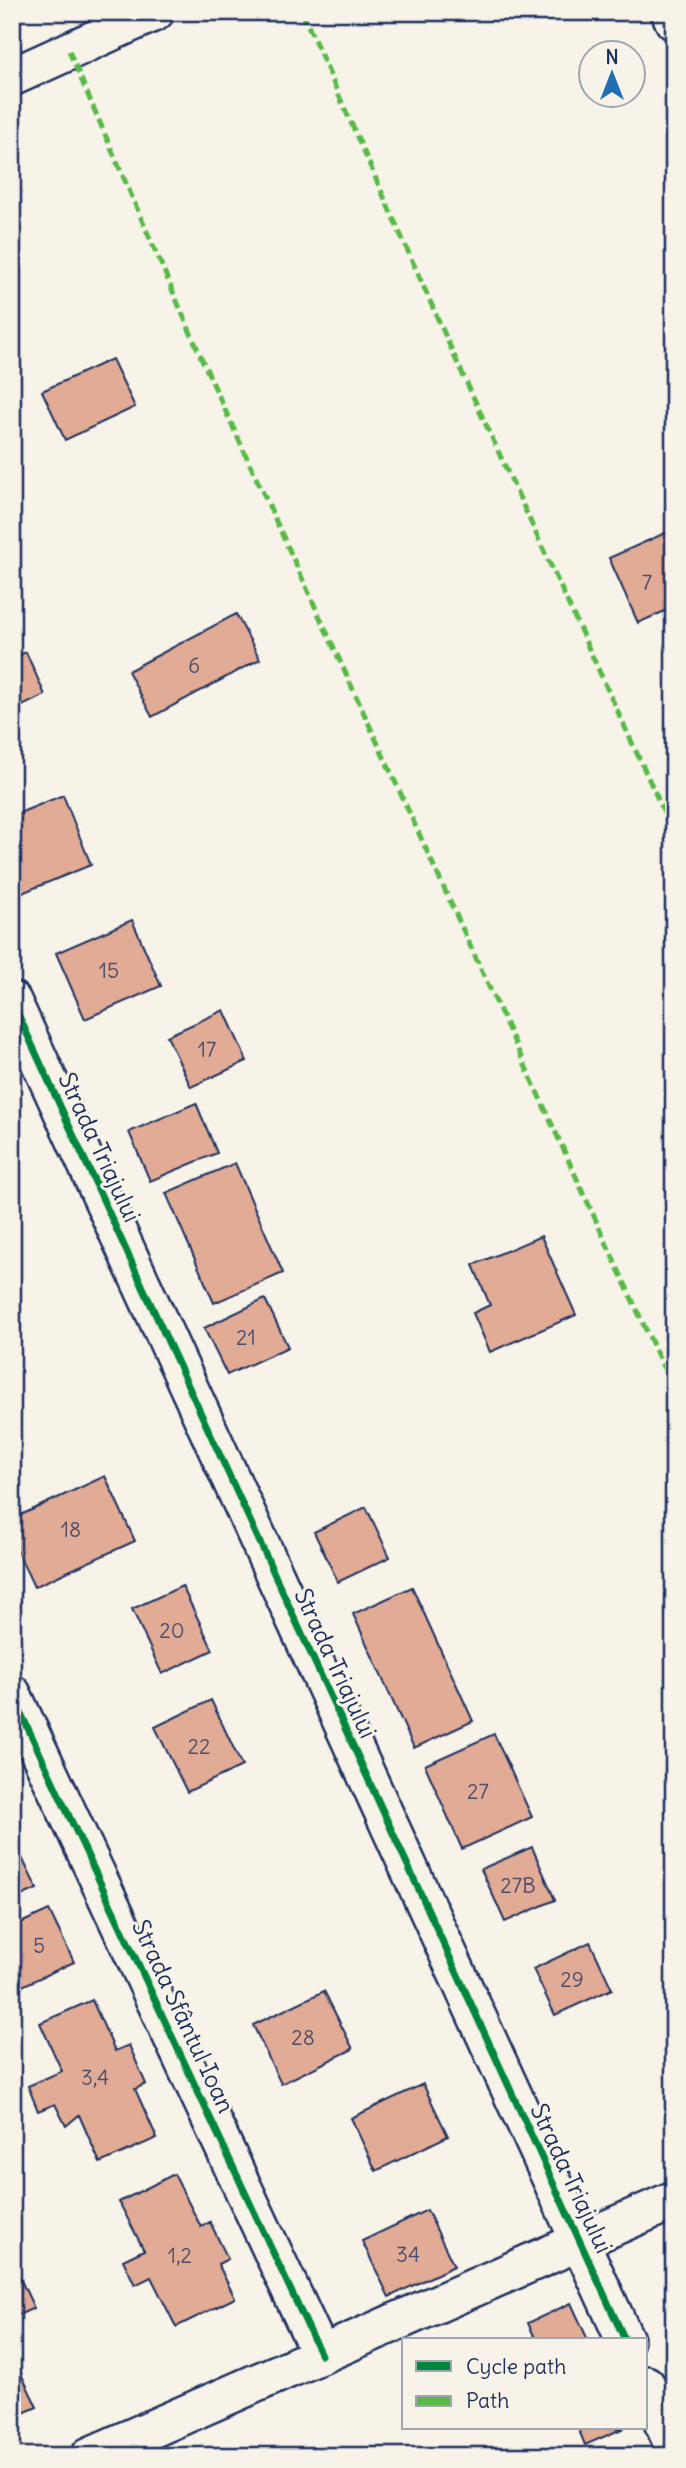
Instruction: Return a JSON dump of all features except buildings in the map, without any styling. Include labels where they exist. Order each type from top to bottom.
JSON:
[{"type":"street","points":[[12,76],[155,12]]},
{"type":"street","points":[[670,12],[674,21]]},
{"type":"street","name":"Strada Triajului","points":[[12,1001],[624,2338]]},
{"type":"street","name":"Strada Sfântul Ioan","points":[[12,1694],[321,2356]]},
{"type":"street","points":[[90,2456],[674,2200]]},
{"type":"street","points":[[648,2389],[674,2446]]},
{"type":"marked path","points":[[302,12],[453,353],[674,834]]},
{"type":"marked path","points":[[670,12],[674,21]]},
{"type":"marked path","points":[[69,51],[205,366],[674,1391]]},
{"type":"cycle path","points":[[12,1001],[624,2338]]},
{"type":"cycle path","points":[[12,1694],[321,2355]]}]
